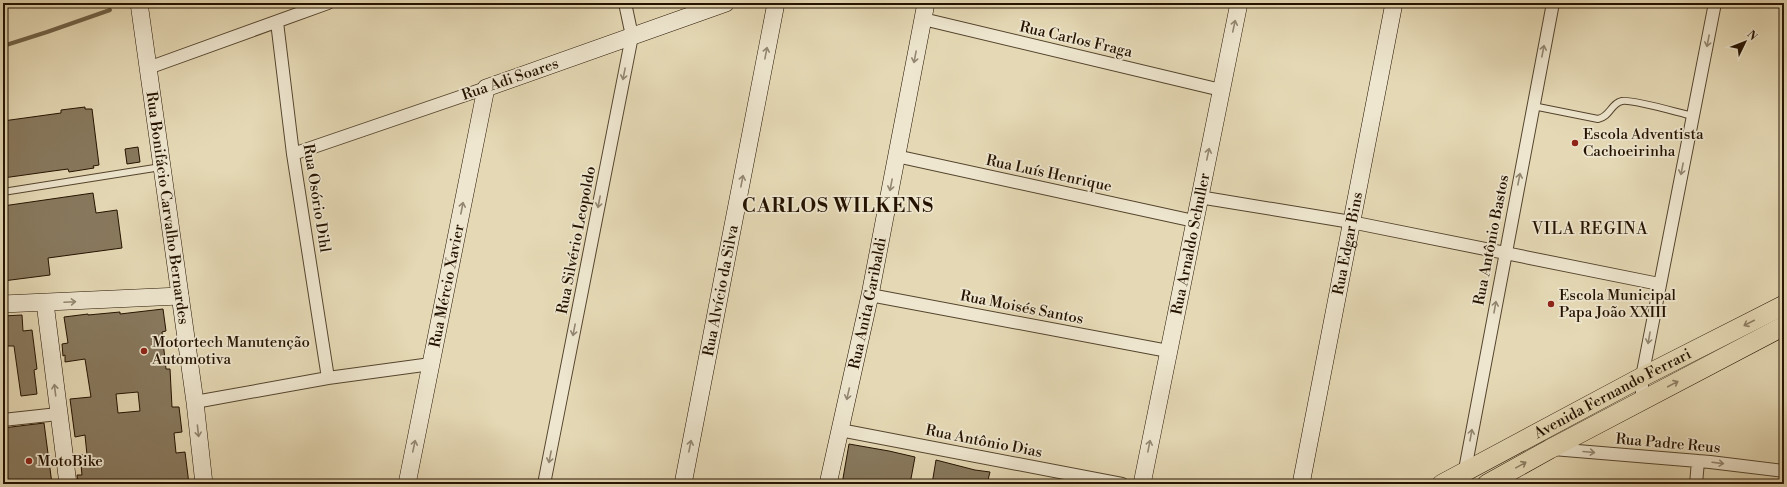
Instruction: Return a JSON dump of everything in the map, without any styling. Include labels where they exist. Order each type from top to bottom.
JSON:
[{"type":"main road","name":"Avenida Fernando Ferrari","points":[[1442,484],[1463,478],[1642,377],[1784,305]]},
{"type":"main road","name":"Avenida Fernando Ferrari","points":[[1487,484],[1642,400],[1784,326]]},
{"type":"street","name":"Rua Bonifácio Carvalho Bernardes","points":[[139,3],[195,402],[204,484]]},
{"type":"street","points":[[148,68],[328,3]]},
{"type":"street","name":"Rua Silvério Leopoldo","points":[[544,484],[632,36],[625,3]]},
{"type":"street","name":"Rua Adi Soares","points":[[293,154],[486,88],[726,3]]},
{"type":"street","name":"Rua Alvício da Silva","points":[[683,484],[776,3]]},
{"type":"street","name":"Rua Arnaldo Schuller","points":[[1142,484],[1239,3]]},
{"type":"street","name":"Rua Edgar Bins","points":[[1301,484],[1394,3]]},
{"type":"street","name":"Rua Antônio Bastos","points":[[1463,478],[1553,3]]},
{"type":"street","points":[[1642,400],[1642,377],[1659,284],[1715,3]]},
{"type":"street","name":"Rua Carlos Fraga","points":[[924,11],[1221,90]]},
{"type":"street","name":"Rua Anita Garibaldi","points":[[828,484],[870,295],[924,11]]},
{"type":"street","name":"Rua Osório Dihl","points":[[277,22],[293,154],[328,378]]},
{"type":"street","name":"Rua Mércio Xavier","points":[[407,484],[486,88]]},
{"type":"street","name":"Rua Luís Henrique","points":[[896,156],[1194,221]]},
{"type":"street","points":[[1199,197],[1352,222],[1659,284]]},
{"type":"street","name":"Rua Moisés Santos","points":[[870,295],[1168,351]]},
{"type":"street","points":[[3,304],[180,296]]},
{"type":"street","points":[[45,303],[68,484]]},
{"type":"street","points":[[195,402],[328,378],[431,364]]},
{"type":"street","points":[[3,420],[58,414]]},
{"type":"street","name":"Rua Antônio Dias","points":[[840,430],[1122,484]]},
{"type":"street","name":"Rua Padre Reus","points":[[1550,449],[1698,461],[1784,471]]},
{"type":"street","points":[[1696,484],[1698,461]]},
{"type":"lane","points":[[1533,106],[1598,118],[1606,116],[1618,103],[1629,101],[1693,116]]},
{"type":"lane","points":[[3,192],[162,166]]},
{"type":"building","points":[[85,107],[85,109],[92,109],[99,165],[93,166],[94,168],[69,172],[68,169],[3,178],[3,121],[61,113],[61,110]]},
{"type":"building","points":[[138,147],[140,162],[127,164],[125,149]]},
{"type":"building","points":[[93,193],[96,213],[117,210],[122,248],[48,258],[50,275],[3,281],[3,206]]},
{"type":"building","points":[[163,309],[166,331],[162,332],[166,369],[170,369],[172,407],[179,407],[182,432],[174,433],[176,453],[185,452],[189,484],[78,484],[77,475],[82,475],[80,455],[87,455],[85,435],[75,437],[70,399],[91,397],[85,359],[65,362],[62,344],[68,343],[64,317],[120,312],[120,314]],"holes":[[[138,392],[140,411],[118,413],[116,394]]]},
{"type":"building","points":[[22,315],[23,331],[32,330],[37,369],[34,370],[37,394],[21,396],[14,346],[3,346],[3,316]]},
{"type":"building","name":"MotoBike","points":[[44,423],[52,484],[3,484],[3,428]]},
{"type":"building","points":[[849,444],[915,457],[910,484],[842,484]]},
{"type":"building","points":[[936,460],[975,470],[990,472],[987,484],[932,484]]},
{"type":"waterway","points":[[3,46],[110,10]]},
{"type":"place","name":"Escola Adventista Cachoeirinha","points":[[1575,143]]},
{"type":"place","name":"Escola Municipal Papa João XXIII","points":[[1551,304]]},
{"type":"place","name":"Motortech Manutenção Automotiva","points":[[144,351]]},
{"type":"place","name":"MotoBike","points":[[29,461]]},
{"type":"district","name":"CARLOS WILKENS","points":[[838,205]]},
{"type":"district","name":"VILA REGINA","points":[[1590,228]]}]
